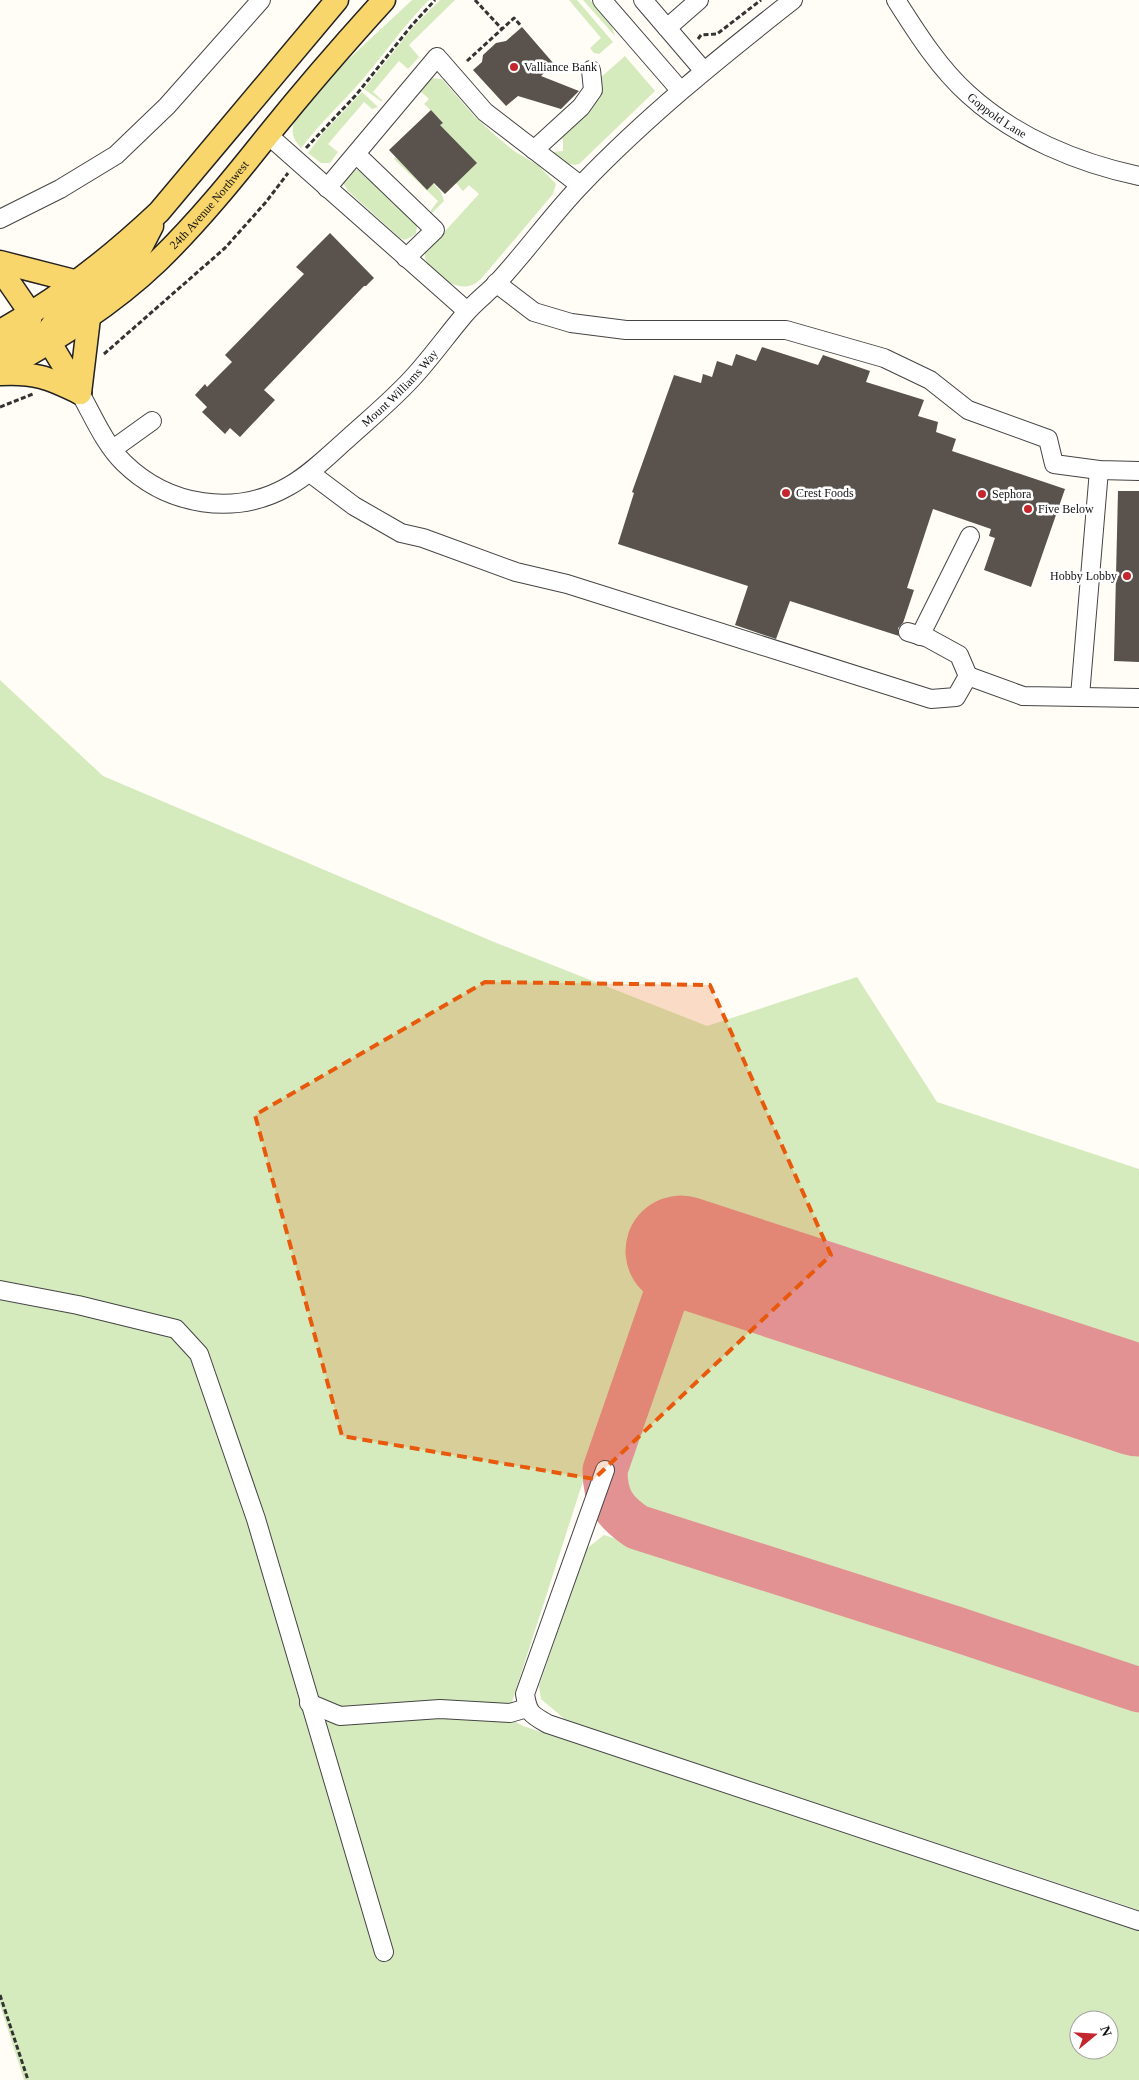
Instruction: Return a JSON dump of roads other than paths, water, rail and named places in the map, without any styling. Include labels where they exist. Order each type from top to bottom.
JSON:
[{"type":"main road","points":[[0,331],[31,314],[78,282],[126,243],[162,208],[337,0]]},
{"type":"main road","name":"24th Avenue Northwest","points":[[0,372],[89,318],[157,262],[194,225],[337,52],[384,0]]},
{"type":"main road","points":[[80,393],[50,343],[48,332],[55,321],[136,257],[162,208]]},
{"type":"main road","points":[[0,262],[78,282]]},
{"type":"main road","points":[[0,269],[31,314],[28,332],[13,345],[0,350]]},
{"type":"main road","points":[[80,393],[89,318]]},
{"type":"main road","points":[[0,372],[24,373],[56,381],[80,393]]},
{"type":"street","points":[[0,219],[60,189],[116,154],[167,106],[261,0]]},
{"type":"street","points":[[602,0],[680,90]]},
{"type":"street","points":[[643,0],[703,70],[793,0]]},
{"type":"street","points":[[667,28],[699,0]]},
{"type":"street","name":"Goppold Lane","points":[[896,0],[939,63],[969,95],[1019,131],[1056,150],[1112,170],[1139,176]]},
{"type":"street","points":[[327,188],[437,57],[485,112],[580,185]]},
{"type":"street","points":[[534,150],[581,107],[593,90],[591,70]]},
{"type":"street","name":"Mount Williams Way","points":[[80,393],[113,449],[123,462],[163,491],[181,499],[212,503],[253,500],[288,487],[310,473],[414,376],[467,311],[496,283],[580,185],[703,70]]},
{"type":"street","points":[[268,135],[467,311]]},
{"type":"street","points":[[356,154],[435,230],[406,258]]},
{"type":"street","points":[[496,283],[534,312],[571,323],[626,330],[786,330],[884,358],[930,380],[968,410],[1048,438],[1054,464],[1099,470],[1139,471]]},
{"type":"street","points":[[113,449],[152,421]]},
{"type":"street","points":[[1080,696],[1099,470]]},
{"type":"street","points":[[310,473],[354,506],[401,533],[424,538],[516,572],[567,584],[932,700],[956,697],[968,676]]},
{"type":"street","points":[[970,536],[914,634],[959,655],[968,676],[1023,696],[1139,698]]},
{"type":"street","points":[[0,1290],[78,1305],[176,1329],[199,1354],[256,1519],[384,1952]]},
{"type":"street","points":[[605,1470],[525,1694],[527,1708],[531,1714],[548,1724],[1139,1921]]},
{"type":"street","points":[[309,1703],[340,1716],[440,1709],[510,1714],[527,1708]]},
{"type":"place","name":"Valliance Bank","points":[[514,67]]},
{"type":"place","name":"Crest Foods","points":[[786,493]]},
{"type":"place","name":"Sephora","points":[[982,494]]},
{"type":"place","name":"Five Below","points":[[1028,509]]},
{"type":"place","name":"Hobby Lobby","points":[[1127,576]]}]
